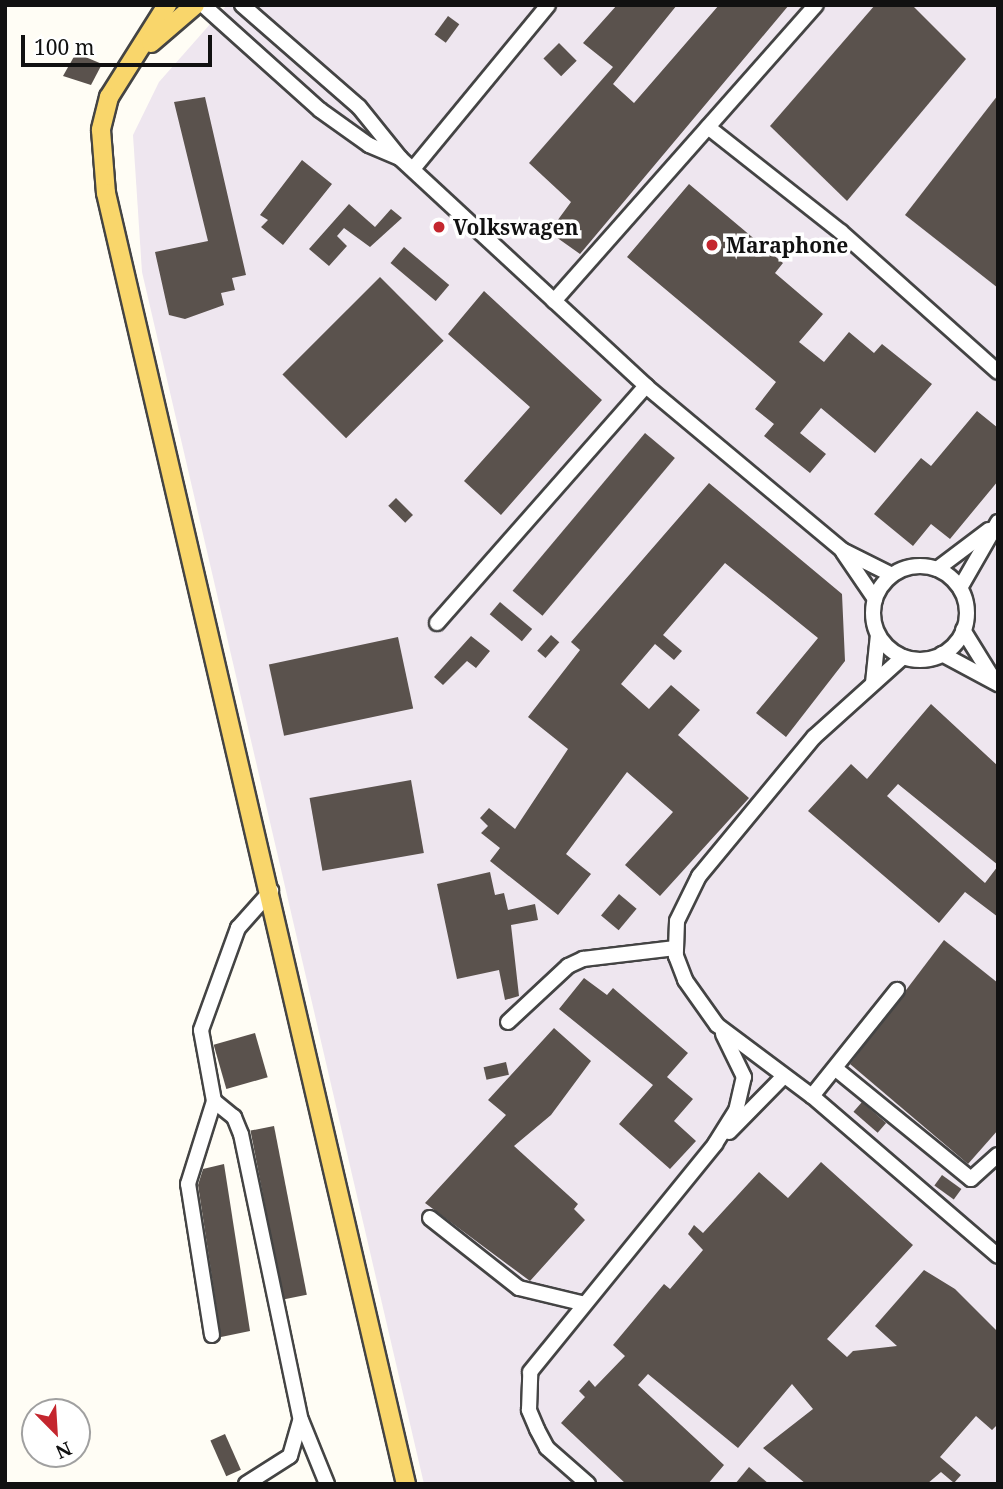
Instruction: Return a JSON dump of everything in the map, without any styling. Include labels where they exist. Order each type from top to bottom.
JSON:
[{"type":"main road","points":[[167,5],[138,54],[118,78],[101,130],[106,193],[271,891],[406,1484]]},
{"type":"main road","points":[[138,54],[195,5]]},
{"type":"lane","points":[[203,5],[320,110],[369,145],[401,159]]},
{"type":"lane","points":[[242,5],[359,107],[401,159],[646,386],[842,551],[892,575]]},
{"type":"lane","points":[[413,169],[548,5]]},
{"type":"lane","points":[[554,301],[816,5]]},
{"type":"lane","points":[[708,127],[841,232],[998,372]]},
{"type":"lane","points":[[437,623],[646,386]]},
{"type":"lane","points":[[937,569],[995,524]]},
{"type":"lane","points":[[960,588],[995,524]]},
{"type":"lane","points":[[842,551],[875,599],[878,635],[873,683]]},
{"type":"lane","points":[[875,599],[892,575],[922,566],[937,569],[960,588],[965,601],[963,630],[996,683]]},
{"type":"lane","points":[[942,654],[963,630]]},
{"type":"lane","points":[[878,635],[903,657]]},
{"type":"lane","points":[[715,1144],[743,1094],[744,1077],[717,1025],[685,980],[675,947],[684,899],[699,876],[814,737],[903,657],[942,654],[996,683]]},
{"type":"lane","points":[[212,1335],[188,1184],[214,1101],[201,1050],[204,1018],[244,915],[271,891]]},
{"type":"lane","points":[[508,1022],[568,966],[583,959],[675,947]]},
{"type":"lane","points":[[812,1096],[897,990]]},
{"type":"lane","points":[[717,1025],[812,1096],[998,1256]]},
{"type":"lane","points":[[836,1069],[966,1176],[980,1175],[998,1155]]},
{"type":"lane","points":[[588,1484],[547,1448],[532,1419],[528,1388],[536,1359],[715,1144],[784,1076]]},
{"type":"lane","points":[[214,1101],[234,1117],[242,1134],[301,1420],[327,1484]]},
{"type":"lane","points":[[430,1218],[519,1288],[581,1303]]},
{"type":"lane","points":[[246,1484],[290,1456],[301,1420]]},
{"type":"shaded area","points":[[227,5],[998,5],[998,1484],[424,1484],[142,272],[133,135],[159,82]]},
{"type":"building","points":[[617,5],[677,5],[613,84],[634,103],[719,5],[789,5],[580,254],[549,232],[571,202],[529,163],[613,67],[583,43]]},
{"type":"building","points":[[875,5],[912,5],[966,59],[847,201],[770,126]]},
{"type":"building","points":[[448,16],[459,24],[446,43],[434,35]]},
{"type":"building","points":[[559,43],[577,61],[561,76],[543,59]]},
{"type":"building","points":[[76,53],[102,64],[91,85],[63,76]]},
{"type":"building","points":[[998,95],[998,288],[905,215]]},
{"type":"building","points":[[205,97],[246,275],[232,278],[235,290],[221,293],[224,305],[185,319],[169,315],[155,252],[208,241],[174,102]]},
{"type":"building","points":[[302,160],[332,184],[283,245],[261,227],[268,220],[260,215]]},
{"type":"building","points":[[689,184],[783,263],[775,273],[823,314],[799,342],[824,362],[849,332],[874,353],[882,344],[932,384],[875,453],[821,408],[800,433],[826,454],[810,473],[764,436],[774,424],[755,409],[776,382],[627,257]]},
{"type":"building","points":[[349,204],[375,227],[391,209],[402,218],[370,247],[344,228],[337,236],[347,246],[329,266],[309,249]]},
{"type":"building","points":[[404,247],[449,285],[436,301],[391,263]]},
{"type":"building","points":[[380,277],[444,341],[346,438],[282,375]]},
{"type":"building","points":[[484,291],[602,400],[501,515],[464,481],[530,407],[448,334]]},
{"type":"building","points":[[977,411],[998,428],[998,481],[950,539],[931,524],[913,546],[874,514],[921,458],[931,466]]},
{"type":"building","points":[[645,433],[675,458],[542,616],[513,591]]},
{"type":"building","points":[[709,483],[842,594],[845,661],[786,737],[756,713],[818,638],[725,563],[663,635],[682,651],[674,660],[655,644],[621,684],[649,709],[671,685],[700,710],[678,735],[749,798],[660,896],[625,865],[673,812],[627,772],[566,854],[591,874],[558,915],[490,861],[500,848],[481,833],[488,826],[480,818],[489,808],[515,829],[568,749],[528,717],[580,650],[571,642]]},
{"type":"building","points":[[396,498],[413,515],[405,523],[388,506]]},
{"type":"building","points":[[500,602],[532,629],[522,641],[490,614]]},
{"type":"building","points":[[551,635],[559,642],[546,658],[537,651]]},
{"type":"building","points":[[471,636],[490,651],[476,668],[467,661],[443,685],[434,677]]},
{"type":"building","points":[[398,637],[413,708],[284,736],[269,664]]},
{"type":"building","points":[[931,704],[998,766],[998,865],[898,784],[887,796],[985,883],[998,866],[998,917],[965,892],[939,923],[808,811],[851,764],[867,779]]},
{"type":"building","points":[[411,780],[424,853],[322,871],[310,798]]},
{"type":"building","points":[[490,872],[495,895],[504,893],[508,910],[535,904],[538,920],[511,925],[519,996],[505,1000],[499,970],[457,979],[437,884]]},
{"type":"building","points":[[619,894],[637,909],[619,930],[601,915]]},
{"type":"building","points":[[944,940],[998,983],[998,1130],[968,1164],[850,1064]]},
{"type":"building","points":[[584,978],[607,995],[613,988],[688,1053],[667,1077],[693,1099],[674,1121],[696,1141],[670,1169],[619,1124],[653,1085],[559,1009]]},
{"type":"building","points":[[554,1028],[591,1061],[551,1115],[514,1146],[578,1204],[574,1209],[585,1220],[530,1281],[425,1203],[506,1115],[488,1100]]},
{"type":"building","points":[[255,1033],[268,1077],[226,1089],[214,1045]]},
{"type":"building","points":[[506,1062],[509,1075],[487,1080],[484,1067]]},
{"type":"building","points":[[862,1102],[886,1123],[878,1133],[853,1112]]},
{"type":"building","points":[[274,1126],[307,1295],[283,1299],[250,1131]]},
{"type":"building","points":[[821,1162],[913,1245],[827,1339],[847,1357],[853,1351],[897,1346],[875,1326],[924,1270],[955,1289],[998,1332],[998,1424],[992,1430],[976,1416],[940,1457],[961,1475],[954,1483],[941,1472],[927,1484],[806,1484],[763,1448],[813,1409],[792,1384],[738,1448],[648,1374],[638,1385],[724,1465],[708,1484],[626,1484],[561,1423],[585,1397],[579,1391],[589,1380],[595,1387],[625,1356],[613,1345],[664,1284],[670,1289],[703,1250],[688,1234],[694,1225],[703,1233],[759,1172],[788,1198]]},
{"type":"building","points":[[224,1164],[250,1331],[221,1337],[198,1185],[203,1169]]},
{"type":"building","points":[[942,1175],[961,1189],[954,1200],[934,1186]]},
{"type":"building","points":[[225,1434],[241,1470],[226,1476],[210,1441]]},
{"type":"building","points":[[749,1467],[769,1484],[735,1484]]},
{"type":"place","name":"Volkswagen","points":[[439,227]]},
{"type":"place","name":"Maraphone","points":[[712,245]]}]
